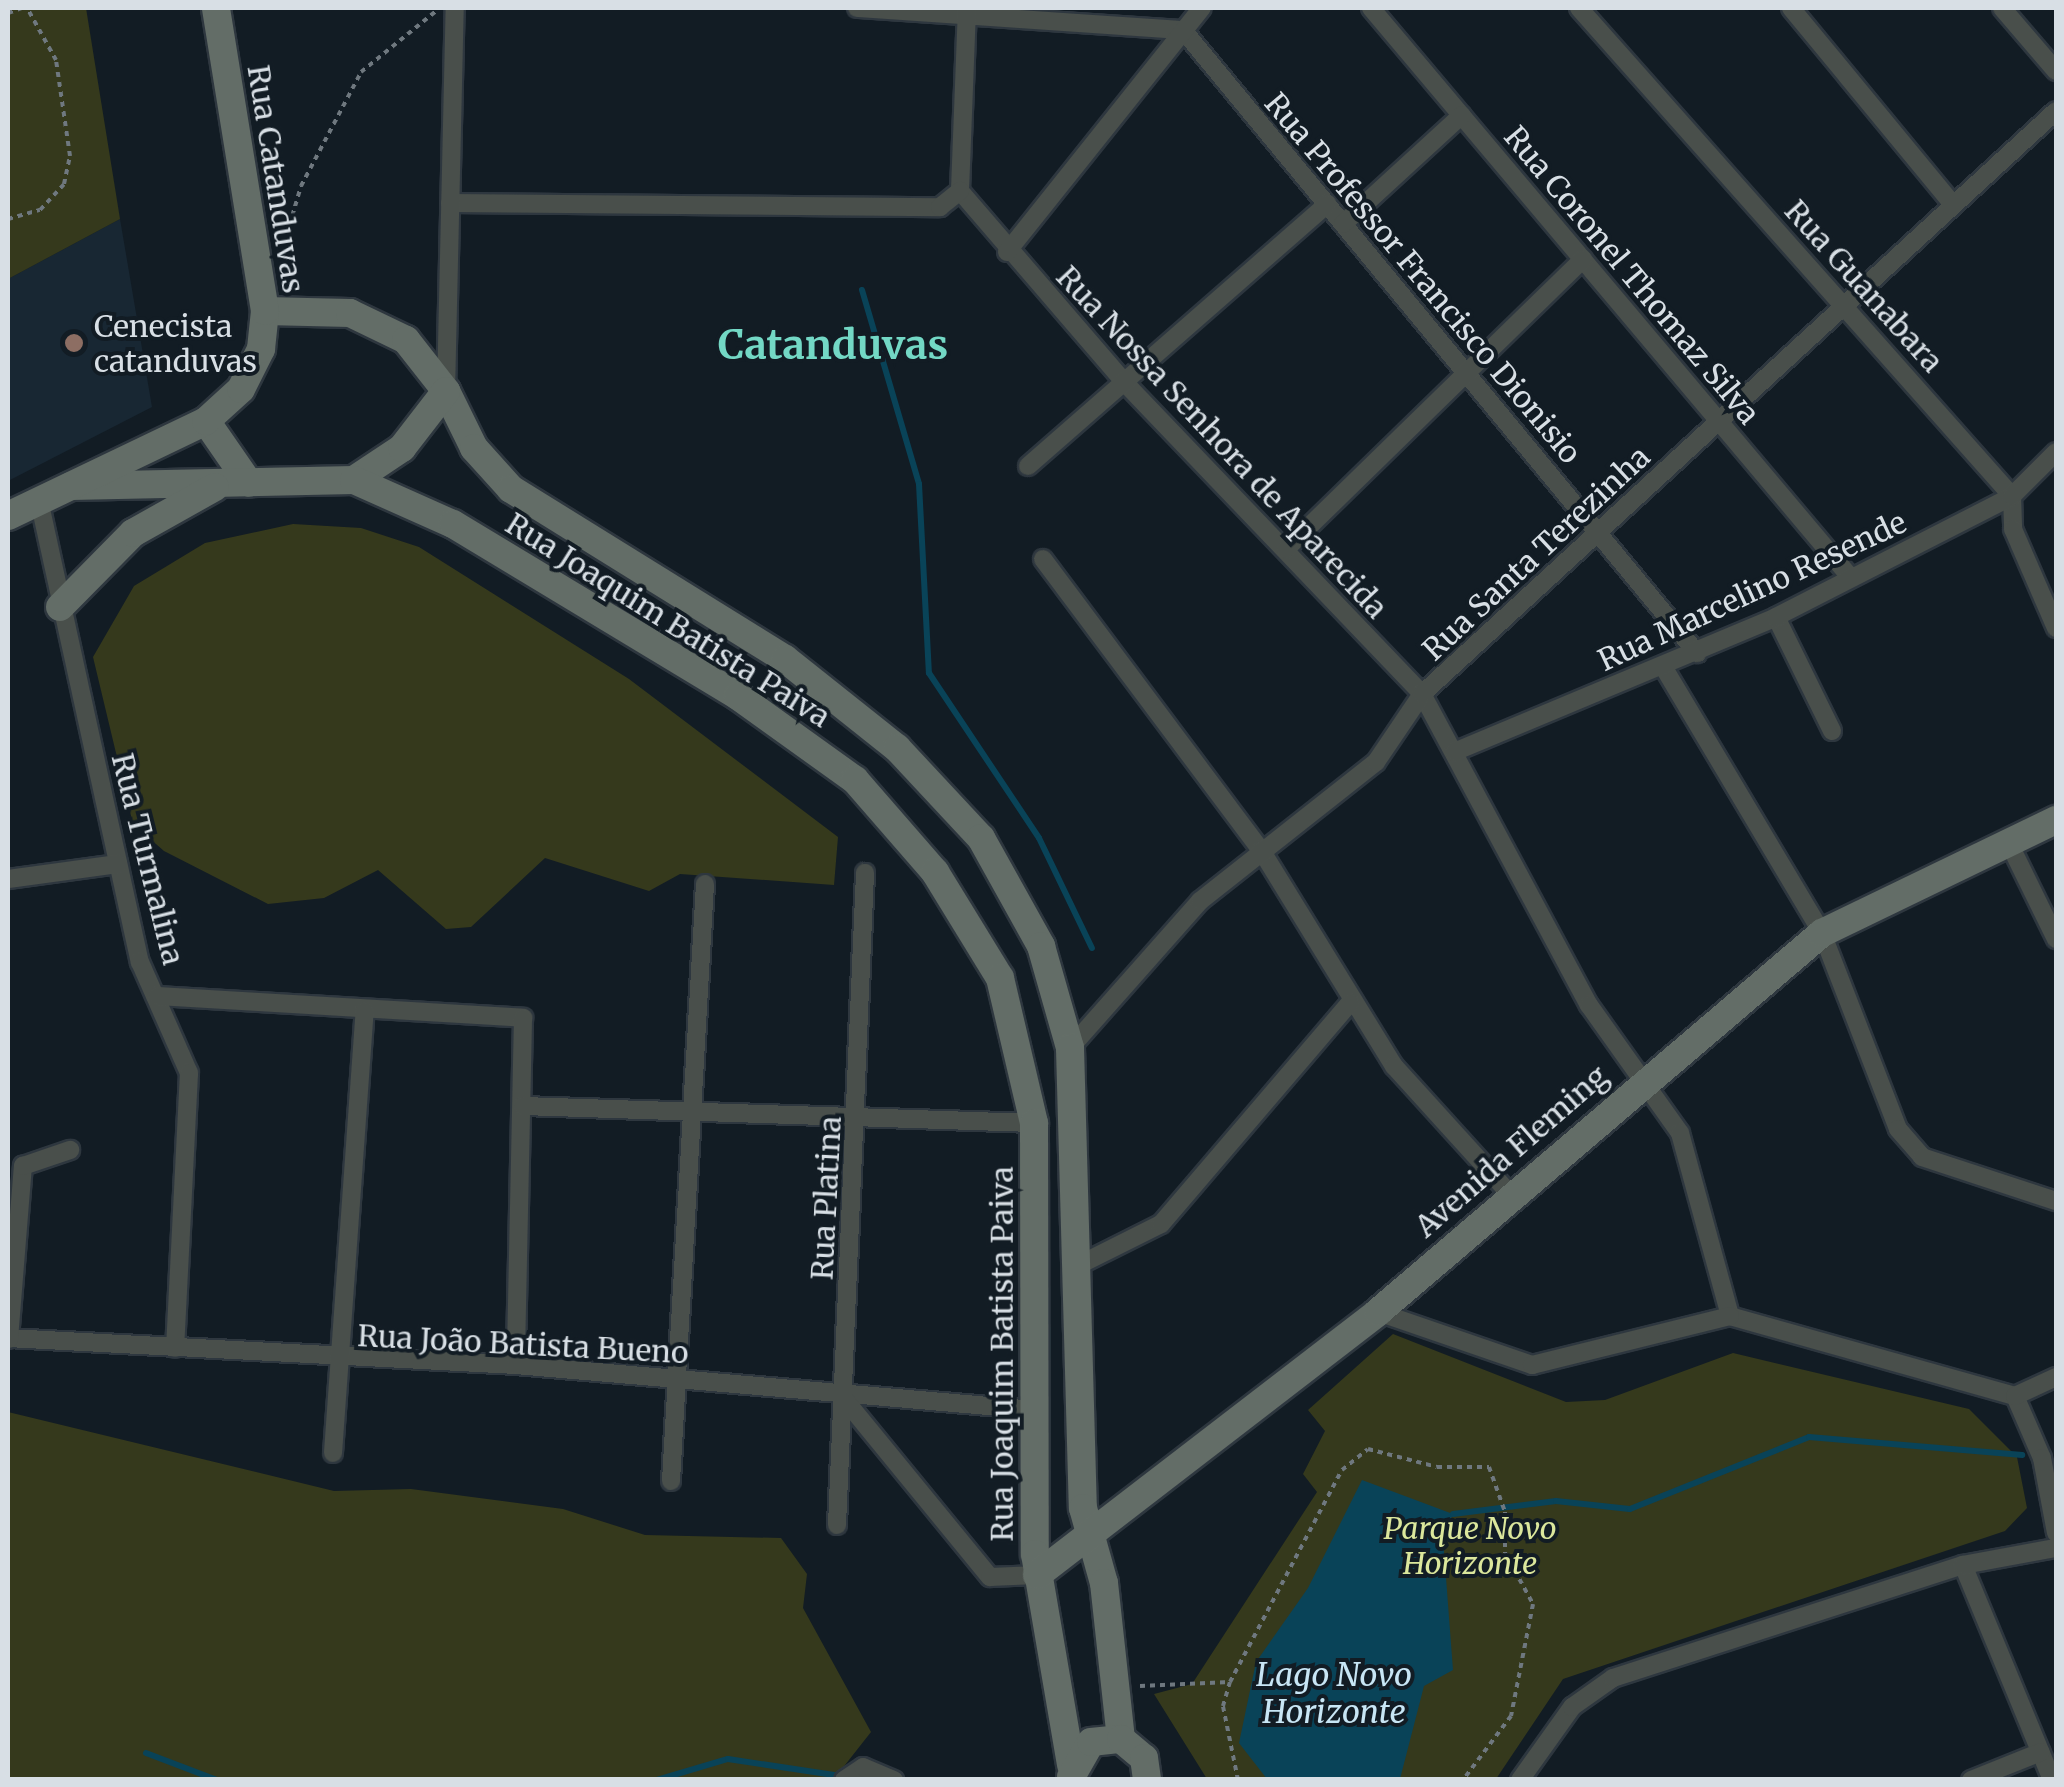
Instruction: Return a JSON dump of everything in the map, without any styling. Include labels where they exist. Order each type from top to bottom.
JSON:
[{"type":"main road","name":"Rua Catanduvas","points":[[8,516],[206,421],[241,389],[261,349],[265,311],[216,8]]},
{"type":"main road","name":"Rua Joaquim Batista Paiva","points":[[265,311],[350,313],[406,340],[446,391],[474,448],[511,488],[786,658],[897,748],[981,838],[1040,946],[1070,1048],[1081,1264],[1083,1508],[1093,1536],[1120,1687],[1121,1739],[1091,1742],[1071,1772]]},
{"type":"main road","points":[[354,480],[402,448],[446,391]]},
{"type":"main road","points":[[60,608],[134,532],[235,484],[206,421]]},
{"type":"main road","name":"Rua Joaquim Batista Paiva","points":[[71,486],[354,480],[470,534],[738,696],[856,780],[934,872],[1000,978],[1034,1123],[1037,1575],[1071,1772]]},
{"type":"main road","name":"Avenida Fleming","points":[[1037,1575],[1093,1536],[1378,1312],[1640,1081],[1822,934],[2056,820]]},
{"type":"main road","points":[[1121,1739],[1146,1769]]},
{"type":"street","points":[[446,391],[455,8]]},
{"type":"street","points":[[857,8],[967,8],[1184,30]]},
{"type":"street","points":[[450,203],[940,207],[960,191],[967,8]]},
{"type":"street","points":[[1007,252],[1202,8]]},
{"type":"street","name":"Rua Coronel Thomaz Silva","points":[[1371,8],[1852,578]]},
{"type":"street","name":"Rua Guanabara","points":[[1579,8],[2012,496]]},
{"type":"street","points":[[1791,8],[1952,203]]},
{"type":"street","points":[[2002,8],[2056,72]]},
{"type":"street","name":"Rua Professor Francisco Dionisio","points":[[1184,30],[1697,653]]},
{"type":"street","name":"Rua Santa Terezinha","points":[[1070,1048],[1200,901],[1376,762],[1422,694],[1600,534],[1842,302],[2056,111]]},
{"type":"street","points":[[1343,224],[1462,115]]},
{"type":"street","name":"Rua Nossa Senhora de Aparecida","points":[[960,191],[1007,252],[1125,383],[1422,694],[1589,1005],[1697,1171],[1730,1316]]},
{"type":"street","points":[[1028,466],[1327,204]]},
{"type":"street","points":[[1286,550],[1583,259]]},
{"type":"street","name":"Rua Marcelino Resende","points":[[1454,752],[1664,668],[1776,617],[2012,496],[2056,452]]},
{"type":"street","points":[[2012,496],[2013,530],[2051,598],[2056,628]]},
{"type":"street","name":"Rua Turmalina","points":[[39,500],[140,962],[189,1073],[175,1348]]},
{"type":"street","points":[[1042,559],[1261,850],[1350,1003],[1510,1193]]},
{"type":"street","points":[[1776,617],[1832,731]]},
{"type":"street","points":[[1664,668],[1822,934],[1898,1129],[1922,1157],[2056,1202]]},
{"type":"street","points":[[2009,843],[2056,939]]},
{"type":"street","points":[[8,880],[118,864]]},
{"type":"street","name":"Rua Platina","points":[[838,1524],[858,1120],[865,873]]},
{"type":"street","points":[[671,1481],[681,1378],[705,884]]},
{"type":"street","points":[[158,996],[522,1018],[516,1365]]},
{"type":"street","points":[[1081,1264],[1162,1224],[1350,1003]]},
{"type":"street","points":[[333,1453],[364,1011]]},
{"type":"street","points":[[523,1106],[1034,1123]]},
{"type":"street","points":[[8,1339],[24,1166],[70,1150]]},
{"type":"street","points":[[1378,1312],[1532,1365],[1730,1316],[2016,1396],[2056,1377]]},
{"type":"street","name":"Rua João Batista Bueno","points":[[8,1339],[342,1362],[516,1365],[681,1378],[845,1400],[1034,1410]]},
{"type":"street","points":[[2016,1396],[2042,1458],[2056,1533]]},
{"type":"street","points":[[845,1400],[990,1577],[1037,1575]]},
{"type":"street","points":[[1520,1780],[1572,1706],[1613,1678],[1963,1565],[2056,1548]]},
{"type":"street","points":[[1963,1565],[2052,1780]]},
{"type":"street","points":[[1970,1780],[2040,1752]]},
{"type":"street","points":[[844,1780],[863,1767],[894,1780]]},
{"type":"street","points":[[1146,1769],[1166,1780]]},
{"type":"path","points":[[8,13],[24,8],[56,60],[70,156],[64,184],[40,210],[8,219]]},
{"type":"path","points":[[280,257],[301,186],[362,72],[440,8]]},
{"type":"path","points":[[1238,1780],[1222,1706],[1230,1682],[1342,1470],[1368,1448],[1436,1467],[1489,1467],[1505,1512],[1505,1553],[1533,1604],[1511,1716],[1464,1780]]},
{"type":"path","points":[[1120,1687],[1230,1682]]},
{"type":"shaded area","name":"Cenecista catanduvas","points":[[120,219],[152,407],[8,481],[8,279]]},
{"type":"green space","points":[[8,8],[86,8],[120,219],[8,279]]},
{"type":"green space","points":[[293,524],[361,528],[419,547],[629,679],[838,837],[834,885],[680,874],[649,891],[545,858],[471,927],[446,929],[378,870],[324,898],[268,904],[164,851],[133,824],[93,657],[134,586],[205,543]]},
{"type":"green space","name":"Parque Novo Horizonte","points":[[1393,1334],[1566,1402],[1605,1400],[1733,1353],[1969,1409],[2017,1457],[2027,1508],[2005,1531],[1563,1679],[1496,1779],[1207,1779],[1154,1694],[1192,1684],[1317,1492],[1303,1474],[1325,1431],[1308,1410]]},
{"type":"green space","points":[[8,1412],[334,1491],[411,1489],[563,1509],[645,1535],[781,1538],[807,1574],[803,1608],[871,1732],[834,1779],[8,1779]]},
{"type":"water","name":"Lago Novo Horizonte","points":[[1362,1480],[1453,1514],[1443,1538],[1453,1670],[1424,1686],[1400,1779],[1267,1779],[1239,1743],[1256,1662],[1308,1588]]},
{"type":"waterway","points":[[862,290],[919,484],[929,673],[1039,838],[1092,948]]},
{"type":"waterway","points":[[1453,1514],[1556,1501],[1630,1509],[1809,1437],[2022,1455]]},
{"type":"waterway","points":[[146,1753],[217,1780]]},
{"type":"waterway","points":[[657,1780],[728,1759],[841,1776]]},
{"type":"place","name":"Cenecista catanduvas","points":[[74,343]]},
{"type":"district","name":"Catanduvas","points":[[833,345]]}]
